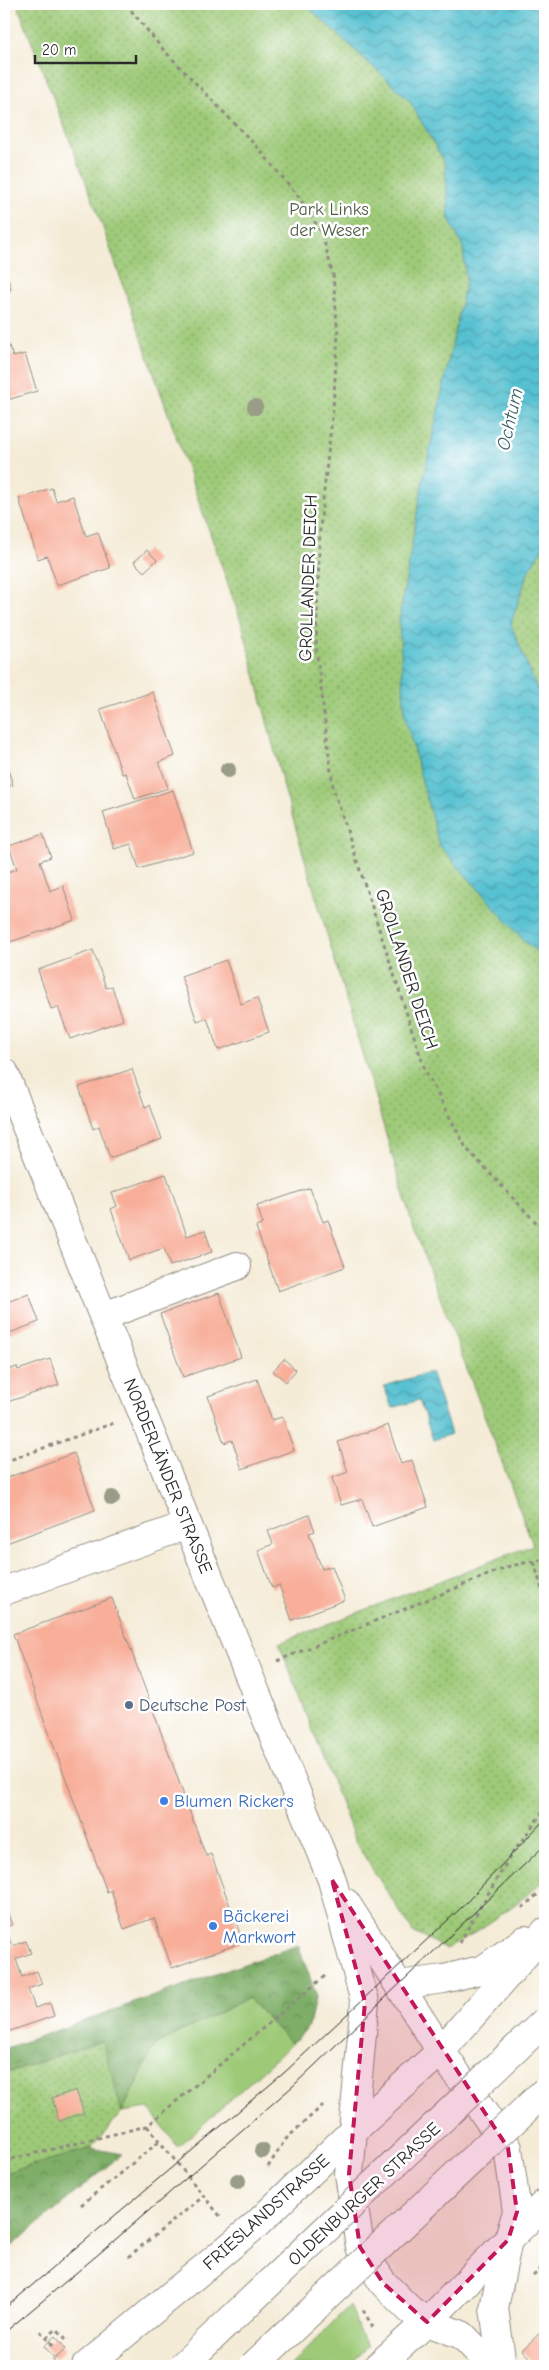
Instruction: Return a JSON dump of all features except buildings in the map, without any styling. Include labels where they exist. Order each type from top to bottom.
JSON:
[{"type":"main road","name":"NORDERLÄNDER STRASSE","points":[[4,1072],[332,1880],[365,2002],[349,2174],[360,2247],[383,2283],[410,2310],[427,2322],[462,2335],[492,2366]]},
{"type":"main road","points":[[104,1316],[237,1266]]},
{"type":"main road","points":[[4,1591],[187,1525]]},
{"type":"main road","name":"NORDERLÄNDER STRASSE","points":[[332,1880],[441,2051],[508,2148],[517,2212],[508,2240],[494,2308],[502,2366]]},
{"type":"main road","points":[[399,1985],[458,1977],[484,1969],[516,1945],[545,1927]]},
{"type":"main road","name":"FRIESLANDSTRASSE","points":[[79,2356],[257,2224],[353,2131],[441,2051],[545,1932]]},
{"type":"main road","name":"OLDENBURGER STRASSE","points":[[182,2366],[545,2021]]},
{"type":"main road","points":[[253,2366],[545,2091]]},
{"type":"main road","points":[[378,2366],[427,2322],[545,2203]]},
{"type":"path","name":"GROLLANDER DEICH","points":[[126,4],[160,46],[264,155],[298,196],[322,233],[333,275],[338,335],[333,408],[320,528],[316,647],[333,787],[425,1070],[466,1148],[545,1232]]},
{"type":"path","points":[[4,1462],[142,1412]]},
{"type":"path","points":[[247,1674],[510,1566],[545,1559]]},
{"type":"path","points":[[534,1562],[545,1600]]},
{"type":"path","points":[[458,1945],[510,1855],[545,1809]]},
{"type":"path","points":[[4,2161],[147,2126],[352,1953]]},
{"type":"path","name":"FRIESLANDSTRASSE","points":[[273,2160],[285,2140],[359,2073]]},
{"type":"path","points":[[147,2126],[223,2220]]},
{"type":"path","points":[[81,2205],[160,2141]]},
{"type":"path","points":[[128,2257],[204,2196]]},
{"type":"path","points":[[40,2331],[54,2347],[47,2337],[57,2329],[79,2356]]},
{"type":"highlighted area","points":[[332,1880],[508,2148],[517,2212],[508,2240],[427,2322],[383,2283],[360,2247],[349,2174],[365,2002]]},
{"type":"green space","name":"Park Links der Weser","points":[[17,4],[545,4],[545,1879],[498,1917],[447,1949],[413,1932],[357,1845],[279,1643],[533,1545],[412,1223],[283,785],[243,627],[97,211]]},
{"type":"green space","points":[[298,1945],[316,1994],[309,2026],[292,2044],[248,1998],[155,2045],[122,2112],[101,2041],[4,2074],[4,2049]]},
{"type":"green space","points":[[248,1998],[292,2044],[178,2147],[148,2108],[122,2112],[155,2045]]},
{"type":"green space","points":[[102,2041],[122,2112],[91,2148],[4,2173],[4,2074]]},
{"type":"green space","points":[[91,2148],[122,2154],[4,2252],[4,2173]]},
{"type":"green space","points":[[350,2305],[359,2331],[368,2347],[348,2366],[290,2366]]},
{"type":"water","name":"Ochtum","points":[[305,4],[545,4],[545,544],[528,572],[511,624],[539,694],[545,703],[545,957],[527,944],[439,845],[405,717],[399,621],[421,490],[466,280],[463,247],[449,219],[445,163],[409,100]]},
{"type":"water","points":[[431,1372],[451,1434],[433,1440],[419,1400],[392,1408],[384,1386]]},
{"type":"tram line","points":[[4,2309],[285,2072],[462,1907],[545,1819]]},
{"type":"tram line","points":[[4,2333],[293,2086],[545,1845]]},
{"type":"place","name":"Deutsche Post","points":[[129,1705]]},
{"type":"place","name":"Blumen Rickers","points":[[164,1801]]},
{"type":"place","name":"Bäckerei Markwort","points":[[213,1926]]}]
